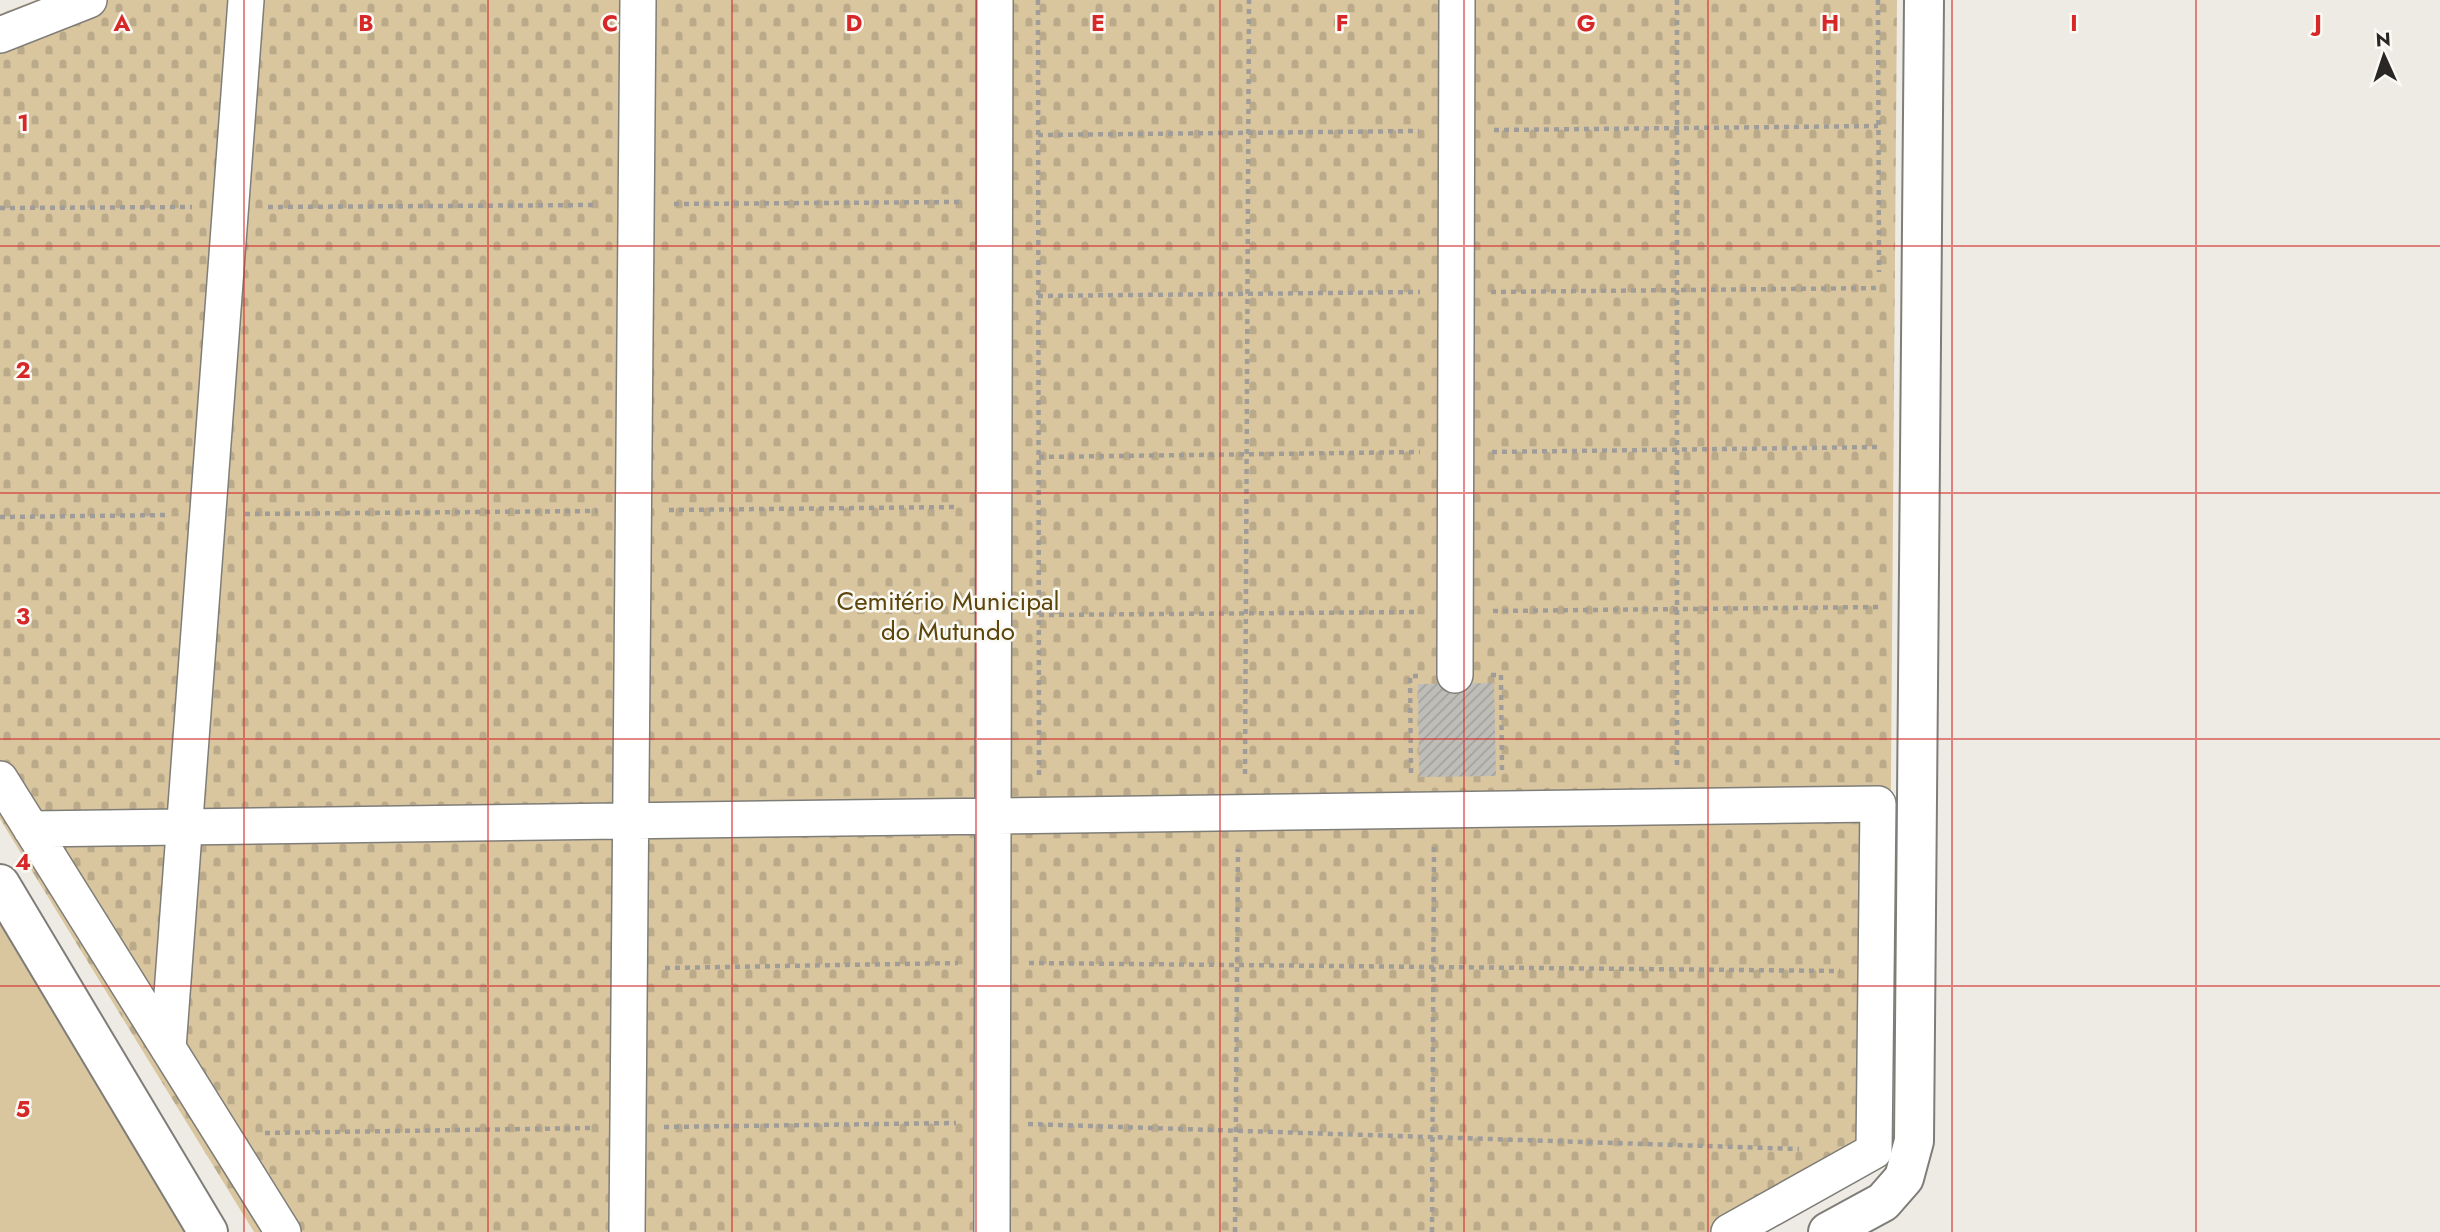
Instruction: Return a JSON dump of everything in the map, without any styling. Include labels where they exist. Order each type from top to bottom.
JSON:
[{"type":"street","points":[[0,34],[89,0]]},
{"type":"street","points":[[168,1048],[246,0]]},
{"type":"street","points":[[627,1232],[638,0]]},
{"type":"street","points":[[992,1232],[995,0]]},
{"type":"street","points":[[1455,675],[1458,0]]},
{"type":"street","points":[[1828,1232],[1883,1202],[1904,1178],[1914,1141],[1924,0]]},
{"type":"street","points":[[0,779],[283,1232]]},
{"type":"street","points":[[31,829],[1878,804],[1874,1151],[1729,1232]]},
{"type":"street","points":[[0,884],[208,1232]]},
{"type":"path","points":[[1245,774],[1248,0]]},
{"type":"path","points":[[1677,0],[1677,769]]},
{"type":"path","points":[[0,208],[995,202]]},
{"type":"path","points":[[0,517],[993,506]]},
{"type":"path","points":[[1432,1232],[1434,810]]},
{"type":"path","points":[[1235,1232],[1238,813]]},
{"type":"path","points":[[629,969],[992,963],[1876,971]]},
{"type":"path","points":[[222,1134],[993,1123],[1805,1149]]},
{"type":"green space","name":"Cemitério Municipal do Mutundo","points":[[36,0],[1897,0],[1888,1163],[1765,1232],[254,1232],[0,819],[0,14]]},
{"type":"green space","points":[[0,884],[208,1232],[0,1232]]},
{"type":"building","points":[[1494,683],[1496,776],[1419,777],[1418,684]]}]
